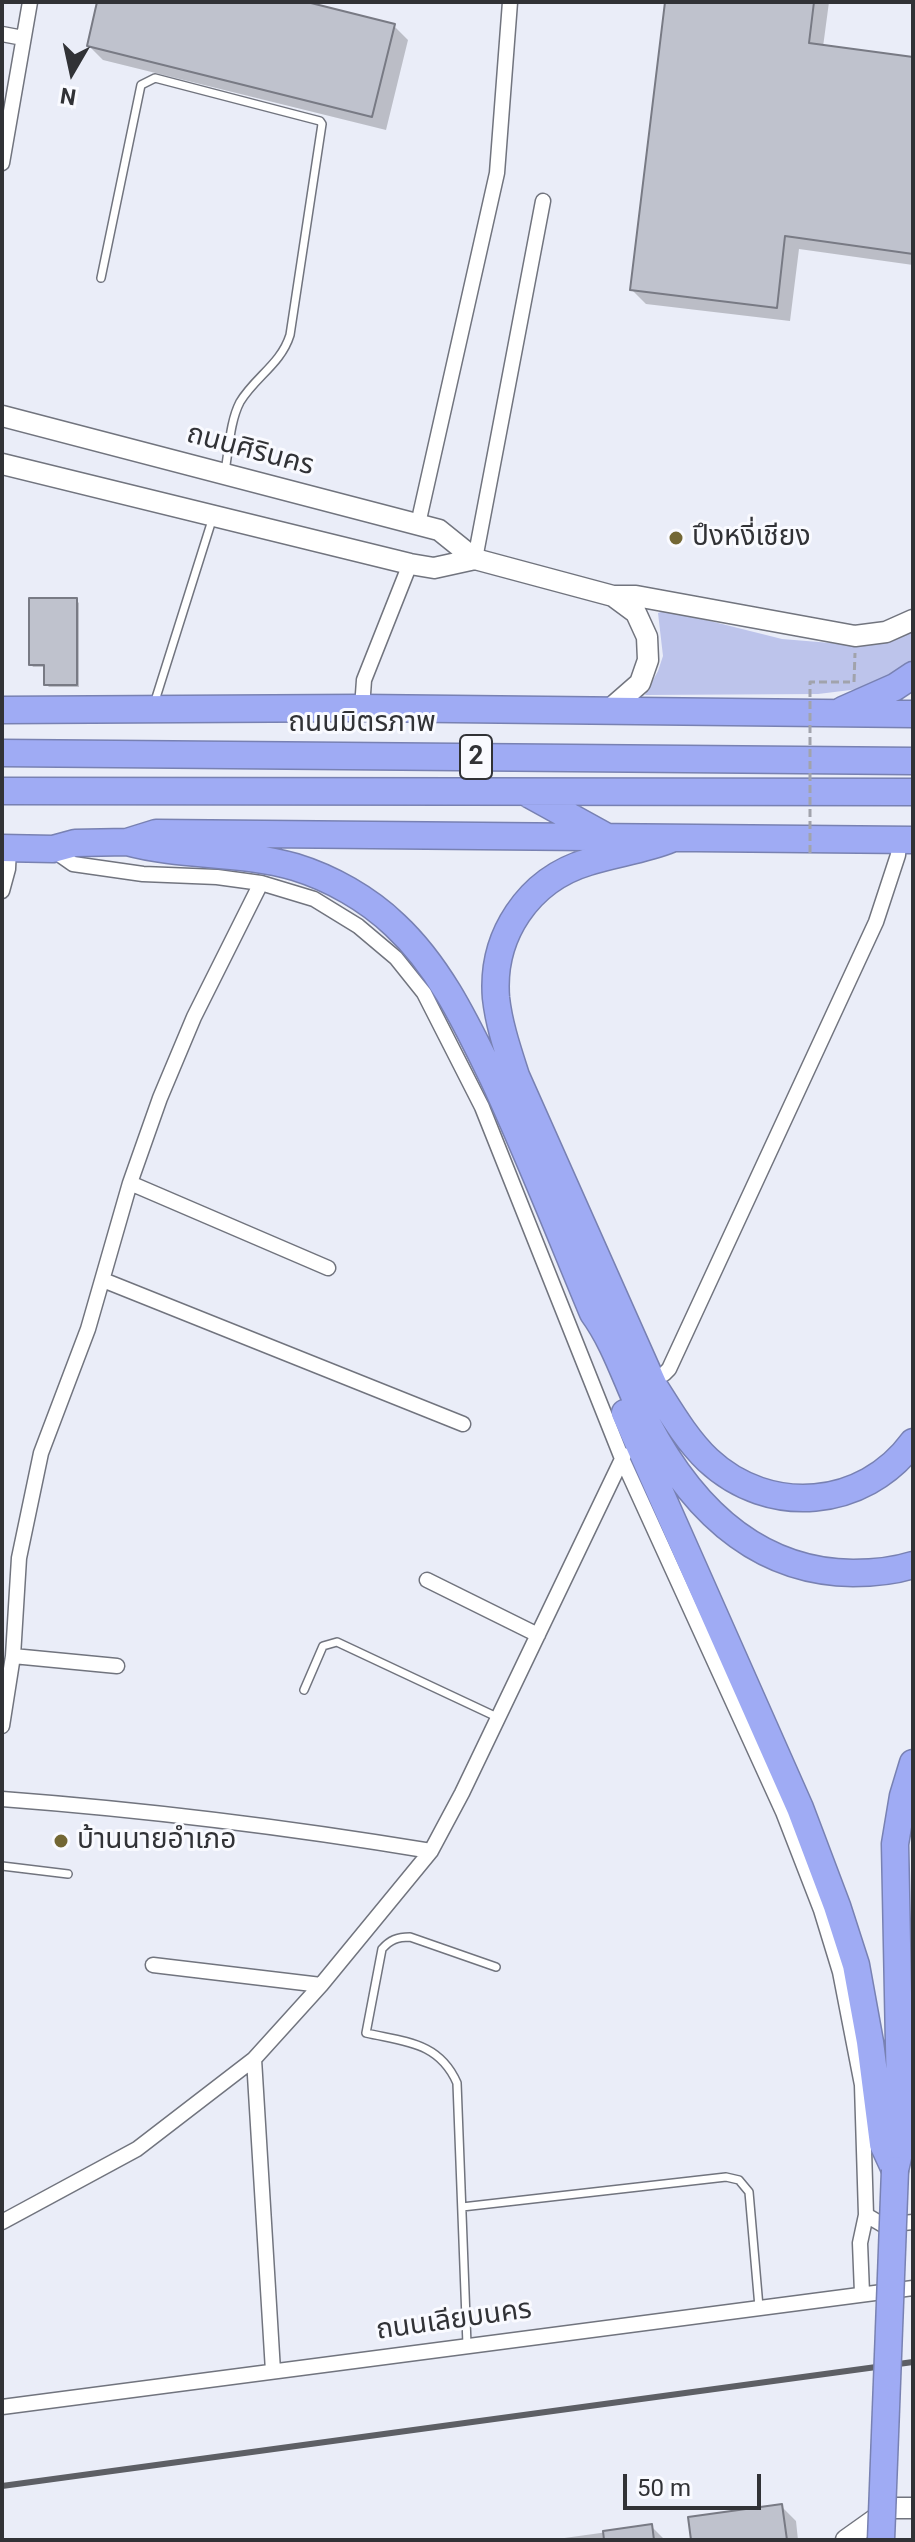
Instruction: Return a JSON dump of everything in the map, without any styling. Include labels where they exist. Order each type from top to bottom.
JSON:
[{"type":"highway","points":[[836,714],[859,690],[895,687],[913,675]]},
{"type":"highway","points":[[2,710],[362,708],[913,714]]},
{"type":"highway","name":"ถนนมิตรภาพ","points":[[2,753],[913,761]]},
{"type":"highway","name":"2","points":[[2,791],[913,792]]},
{"type":"highway","points":[[524,791],[608,838]]},
{"type":"highway","points":[[6,848],[53,849],[75,843],[127,842],[156,833],[906,840]]},
{"type":"highway","points":[[671,839],[652,847],[586,862],[549,879],[525,902],[508,928],[496,962],[496,998],[502,1032],[516,1076],[654,1386],[679,1425],[709,1460],[748,1486],[787,1498],[820,1498],[851,1491],[879,1476],[903,1456],[913,1442]]},
{"type":"highway","points":[[127,842],[153,849],[237,856],[296,868],[347,889],[394,924],[429,963],[455,1002],[511,1116],[593,1313],[604,1329],[647,1424],[688,1488],[719,1522],[753,1547],[799,1566],[831,1572],[872,1573],[913,1565]]},
{"type":"highway","points":[[593,1313],[592,1334],[816,1849],[856,1965],[883,2144],[895,2170]]},
{"type":"highway","points":[[881,2540],[895,2170],[901,2144],[895,1844],[903,1796],[913,1763]]},
{"type":"street","points":[[2,163],[30,2]]},
{"type":"street","points":[[418,524],[497,173],[510,2]]},
{"type":"street","points":[[2,34],[23,38]]},
{"type":"street","points":[[475,559],[543,201]]},
{"type":"street","name":"ถนนศิรินคร","points":[[2,416],[439,530],[475,559],[613,596],[636,596],[855,636],[886,632],[913,620]]},
{"type":"street","name":"ถนนศิรินคร","points":[[2,464],[410,564],[434,568],[475,559]]},
{"type":"street","points":[[362,708],[364,680],[410,564]]},
{"type":"street","name":"ถนนศิรินคร","points":[[608,711],[640,683],[648,660],[647,637],[636,613],[613,596]]},
{"type":"street","points":[[667,1373],[876,922],[906,840]]},
{"type":"street","points":[[2,891],[8,869],[6,848]]},
{"type":"street","points":[[53,849],[73,864],[143,874],[217,877],[261,883],[314,899],[358,926],[396,958],[424,993],[482,1107],[626,1456],[783,1812],[821,1910],[840,1972],[862,2085],[866,2215],[860,2243],[862,2293]]},
{"type":"street","points":[[2,1726],[13,1656],[19,1558],[41,1453],[83,1344],[130,1183],[160,1098],[194,1017],[261,883]]},
{"type":"street","points":[[130,1183],[328,1268]]},
{"type":"street","points":[[103,1280],[463,1424]]},
{"type":"street","points":[[2,2222],[137,2149],[254,2059],[321,1985],[431,1851],[626,1456]]},
{"type":"street","points":[[427,1580],[538,1635]]},
{"type":"street","points":[[13,1656],[117,1666]]},
{"type":"street","points":[[2,1799],[211,1818],[431,1851]]},
{"type":"street","points":[[153,1965],[321,1985]]},
{"type":"street","points":[[254,2059],[273,2371]]},
{"type":"street","points":[[866,2215],[883,2225],[913,2222]]},
{"type":"street","name":"ถนนเลียบนคร","points":[[2,2407],[913,2288]]},
{"type":"street","points":[[846,2540],[891,2508],[913,2508]]},
{"type":"street","points":[[868,2540],[894,2522],[913,2522]]},
{"type":"lane","points":[[101,278],[141,85],[155,78],[320,121],[290,335],[278,359],[240,402],[224,473]]},
{"type":"lane","points":[[153,710],[214,515]]},
{"type":"lane","points":[[304,1690],[323,1646],[337,1642],[499,1718]]},
{"type":"lane","points":[[2,1866],[68,1874]]},
{"type":"lane","points":[[467,2345],[457,2083],[453,2073],[436,2053],[423,2046],[366,2033],[382,1949],[389,1942],[399,1937],[410,1937],[496,1967]]},
{"type":"lane","points":[[462,2207],[726,2177],[739,2180],[749,2192],[759,2307]]},
{"type":"path","points":[[810,853],[810,682],[859,690],[855,636]]},
{"type":"shaded area","points":[[666,610],[782,639],[855,645],[913,629],[913,660],[891,679],[867,688],[818,694],[645,695],[663,656],[658,613]]},
{"type":"building","points":[[97,2],[307,2],[395,24],[372,117],[87,46]]},
{"type":"building","points":[[665,2],[814,2],[809,43],[913,57],[913,254],[785,236],[777,308],[630,290]]},
{"type":"building","points":[[29,598],[77,598],[77,685],[44,685],[44,665],[29,665]]},
{"type":"building","points":[[782,2504],[787,2540],[691,2540],[688,2517]]},
{"type":"building","points":[[652,2524],[654,2540],[604,2540],[603,2531]]},
{"type":"railway","points":[[2,2486],[913,2362]]},
{"type":"place","name":"ปึงหงี่เชียง","points":[[676,538]]},
{"type":"place","name":"บ้านนายอำเภอ","points":[[61,1841]]}]
